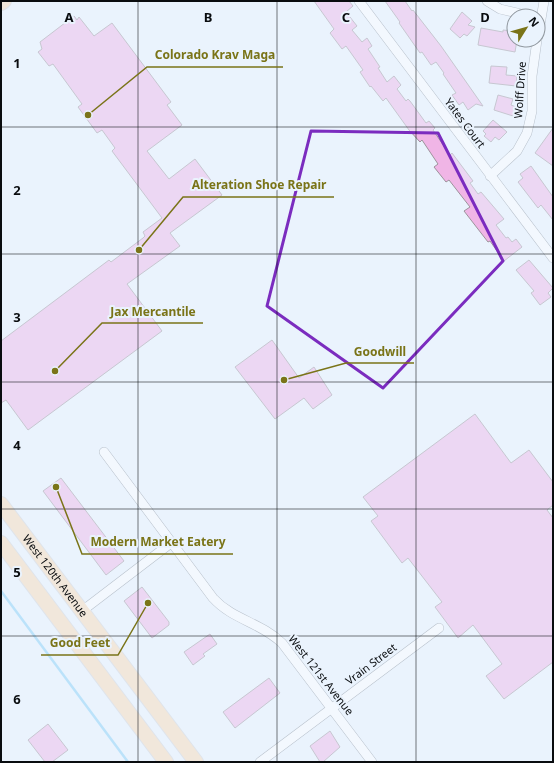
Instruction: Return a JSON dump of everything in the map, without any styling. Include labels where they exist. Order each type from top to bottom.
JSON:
[{"type":"main road","name":"West 120th Avenue","points":[[1,504],[196,762]]},
{"type":"main road","points":[[1,515],[62,597],[80,610]]},
{"type":"main road","name":"West 120th Avenue","points":[[1,543],[166,762]]},
{"type":"street","name":"Yates Court","points":[[359,1],[553,258]]},
{"type":"street","points":[[487,1],[500,10],[506,11]]},
{"type":"street","name":"Wolff Drive","points":[[490,176],[517,151],[527,133],[532,111],[532,76],[537,48]]},
{"type":"street","name":"West 121st Avenue","points":[[104,452],[171,543],[221,607],[235,616],[268,631],[282,643],[372,762]]},
{"type":"street","points":[[80,610],[171,543]]},
{"type":"street","name":"Vrain Street","points":[[260,762],[439,628]]},
{"type":"highlighted area","points":[[311,131],[438,133],[503,261],[383,388],[267,306]]},
{"type":"building","points":[[314,1],[349,1],[353,6],[346,12],[357,26],[352,30],[362,42],[367,38],[372,46],[368,49],[380,67],[378,68],[387,82],[394,76],[401,85],[397,89],[406,101],[408,99],[426,123],[429,121],[435,128],[433,130],[450,155],[452,153],[473,181],[470,183],[478,194],[481,192],[504,219],[496,225],[506,238],[508,237],[512,242],[516,239],[522,247],[504,261],[490,241],[488,242],[464,211],[470,207],[449,180],[446,182],[434,167],[438,164],[422,140],[420,142],[409,130],[386,98],[383,101],[371,86],[370,87],[360,72],[363,70],[346,46],[342,49],[330,33],[334,29]]},
{"type":"building","points":[[385,1],[405,1],[441,46],[483,106],[476,104],[468,110],[463,102],[459,105],[452,95],[456,93],[443,74],[444,73],[436,62],[431,65],[422,52],[420,53]]},
{"type":"building","points":[[462,12],[472,21],[468,25],[475,27],[467,36],[464,34],[460,38],[450,29]]},
{"type":"building","points":[[74,16],[77,20],[79,17],[94,36],[112,23],[171,102],[167,105],[182,125],[147,151],[169,179],[195,159],[222,195],[170,233],[180,246],[127,284],[162,331],[28,430],[6,400],[1,403],[1,341],[109,260],[111,262],[143,238],[145,236],[143,232],[162,218],[112,151],[115,148],[102,130],[97,133],[78,107],[82,104],[53,64],[49,66],[38,52],[42,49],[40,42]]},
{"type":"building","points":[[481,28],[503,32],[503,30],[506,30],[506,48],[516,48],[515,52],[478,45]]},
{"type":"building","points":[[491,66],[507,67],[506,75],[517,76],[516,86],[489,83]]},
{"type":"building","points":[[498,95],[513,99],[511,105],[516,107],[513,116],[494,110]]},
{"type":"building","points":[[493,120],[507,132],[499,140],[495,137],[491,142],[484,136],[486,134],[483,131]]},
{"type":"building","points":[[553,128],[553,166],[535,153]]},
{"type":"building","points":[[531,166],[553,197],[553,220],[541,205],[538,208],[518,182],[523,178],[520,174]]},
{"type":"building","points":[[529,260],[553,288],[548,293],[551,297],[540,305],[531,293],[534,291],[516,270]]},
{"type":"building","points":[[272,340],[299,378],[314,367],[332,395],[313,409],[304,398],[275,419],[235,367]]},
{"type":"building","points":[[475,414],[511,463],[529,450],[553,482],[553,505],[547,510],[553,518],[553,662],[504,699],[486,676],[502,664],[473,625],[458,638],[435,607],[442,602],[408,558],[402,563],[371,521],[378,516],[363,497]]},
{"type":"building","points":[[61,478],[124,561],[106,575],[43,491]]},
{"type":"building","points":[[142,587],[169,622],[169,625],[152,638],[124,601]]},
{"type":"building","points":[[210,634],[217,644],[203,654],[205,656],[193,665],[184,652]]},
{"type":"building","points":[[269,678],[280,693],[235,728],[223,712]]},
{"type":"building","points":[[48,724],[68,750],[52,762],[45,762],[28,740]]},
{"type":"building","points":[[330,731],[340,747],[323,762],[320,762],[310,746]]},
{"type":"waterway","points":[[1,591],[128,762]]},
{"type":"place","name":"Colorado Krav Maga","points":[[88,115]]},
{"type":"place","name":"Alteration Shoe Repair","points":[[139,250]]},
{"type":"place","name":"Jax Mercantile","points":[[55,371]]},
{"type":"place","name":"Goodwill","points":[[284,380]]},
{"type":"place","name":"Modern Market Eatery","points":[[56,487]]},
{"type":"place","name":"Good Feet","points":[[148,603]]}]
